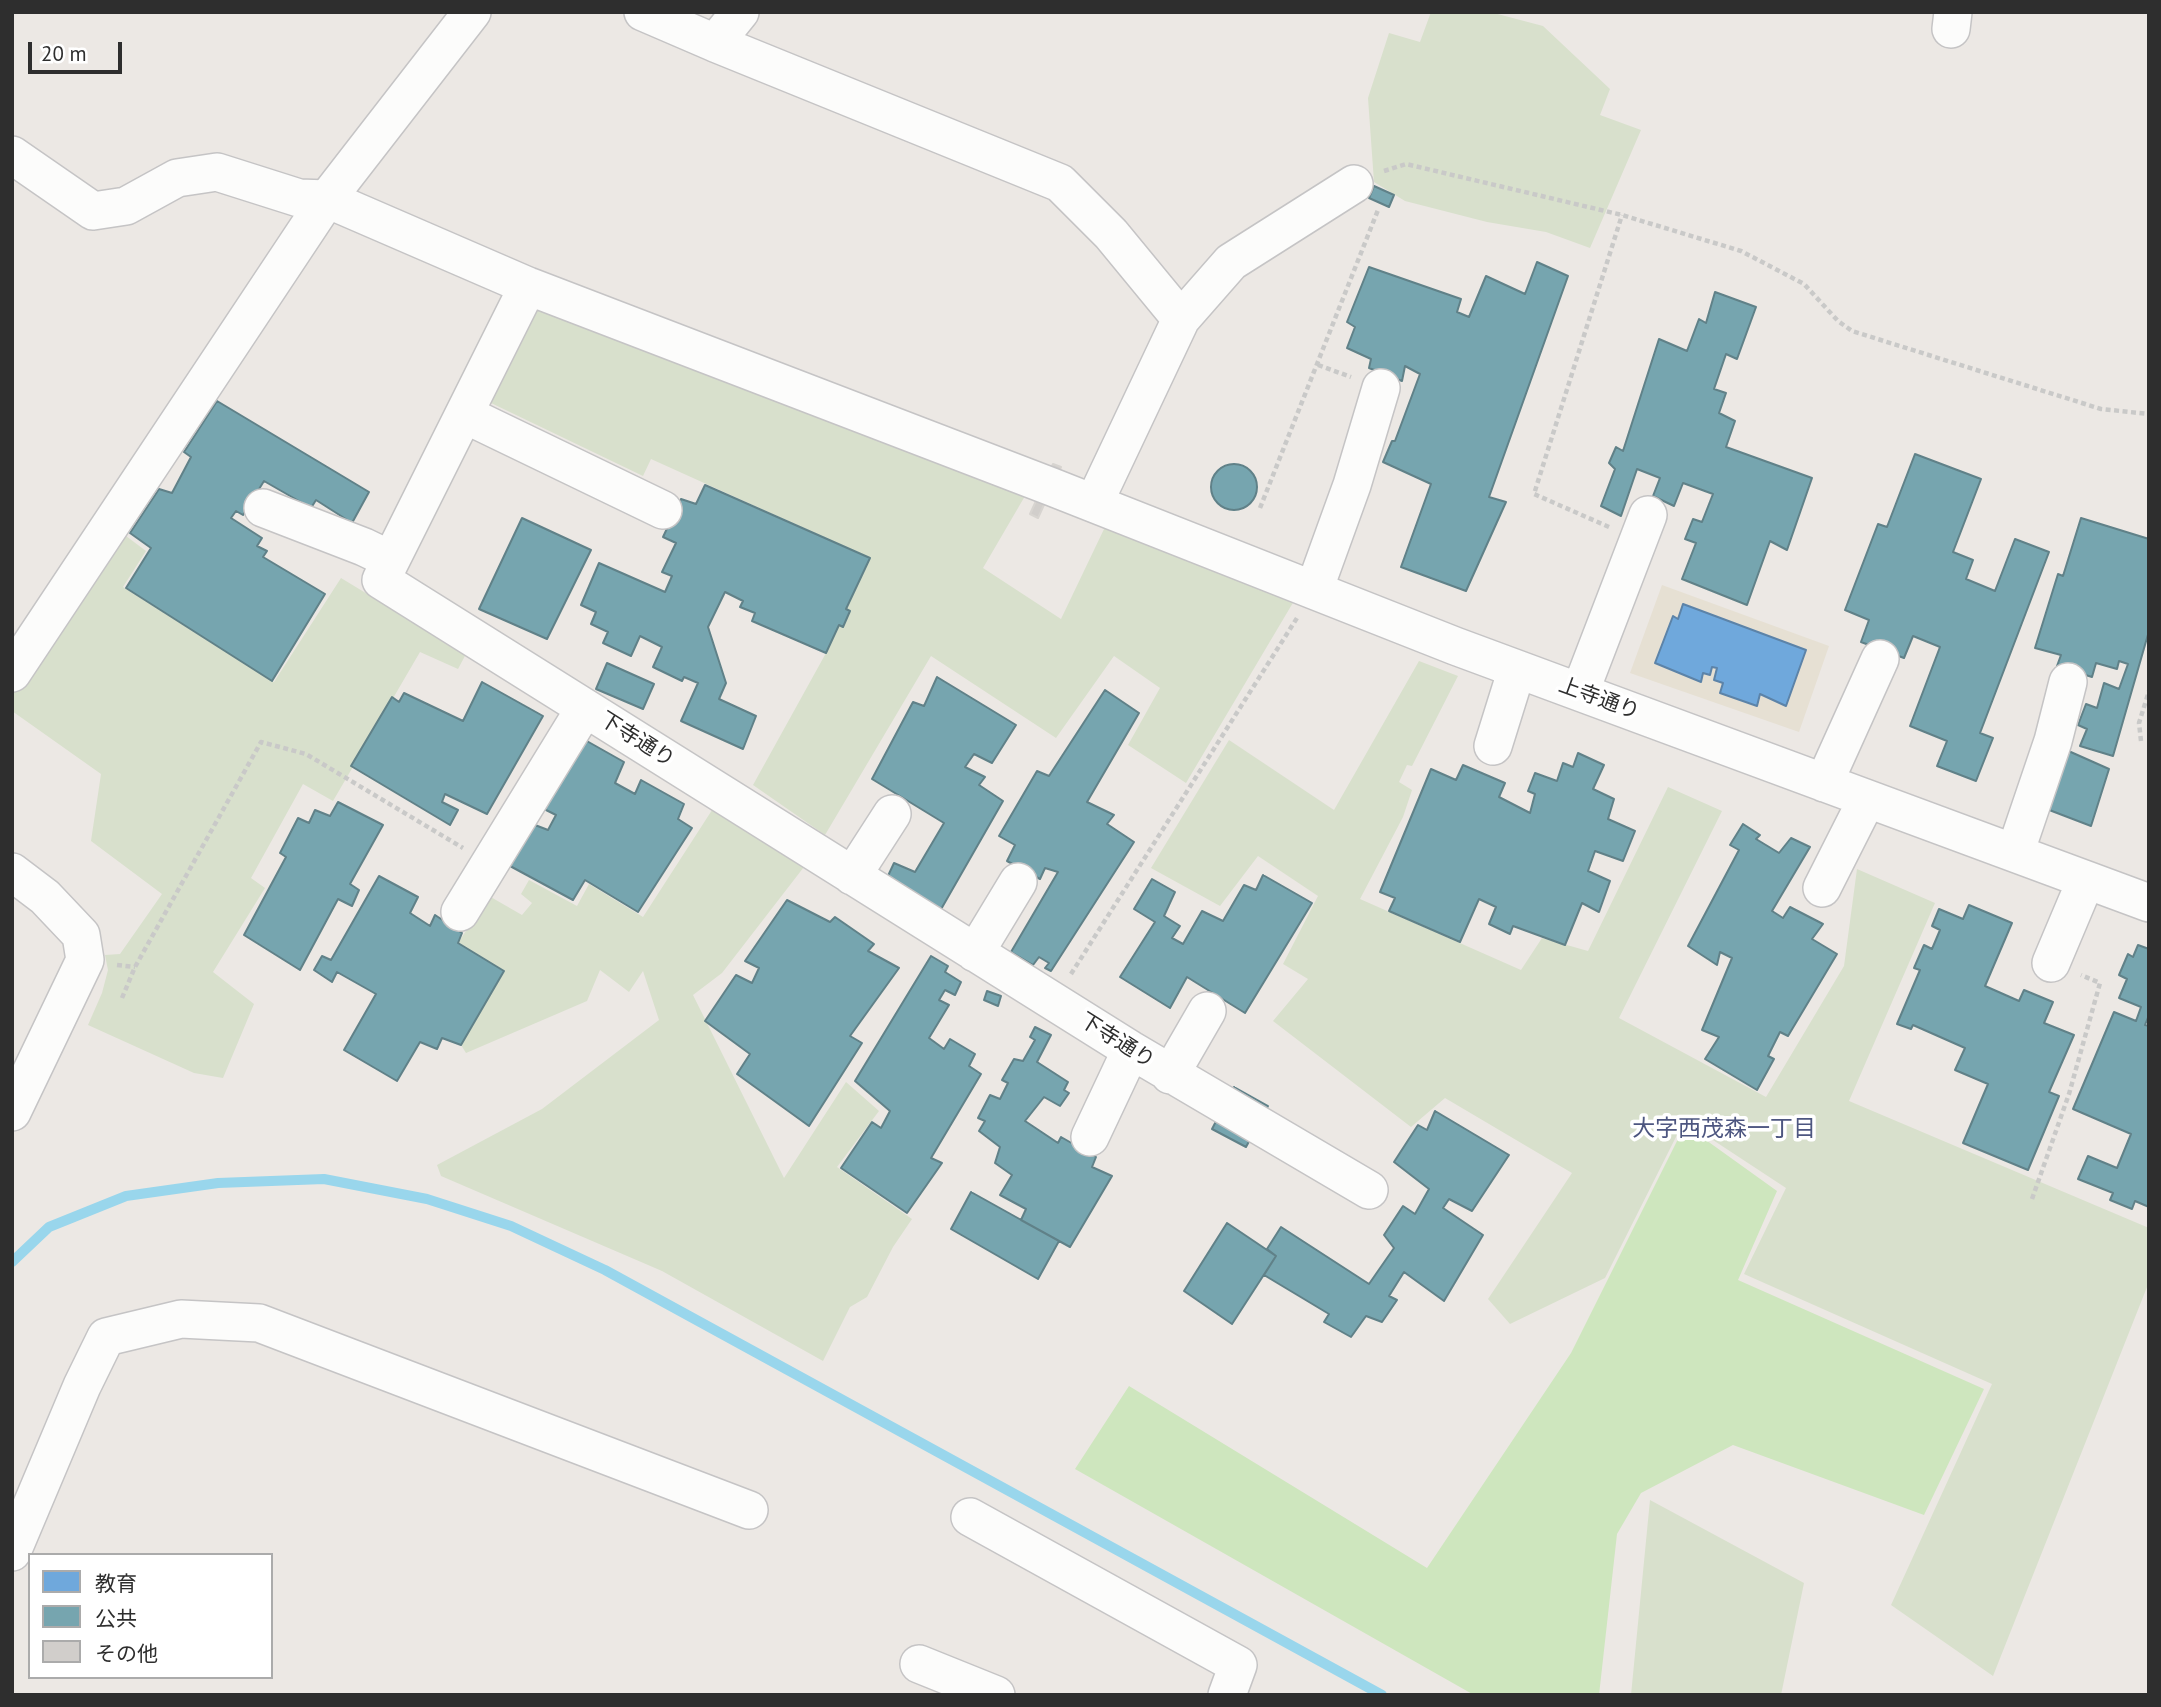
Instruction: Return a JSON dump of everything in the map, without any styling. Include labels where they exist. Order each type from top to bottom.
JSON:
[{"type":"street","points":[[12,673],[327,199],[472,12]]},
{"type":"street","points":[[643,12],[1060,183],[1111,234],[1181,320]]},
{"type":"street","points":[[715,43],[740,12]]},
{"type":"street","name":"上寺通り","points":[[12,155],[93,211],[126,206],[177,177],[217,172],[299,198],[327,199],[528,286],[1048,485],[1517,669],[2149,903]]},
{"type":"street","points":[[1094,503],[1181,320],[1231,262],[1372,189]]},
{"type":"street","name":"下寺通り","points":[[528,286],[381,580],[1170,1075],[1369,1190]]},
{"type":"street","points":[[1314,590],[1352,485],[1381,388]]},
{"type":"street","points":[[464,414],[663,510]]},
{"type":"street","points":[[263,508],[365,547],[391,560]]},
{"type":"street","points":[[1580,692],[1643,528]]},
{"type":"street","points":[[1824,783],[1880,659]]},
{"type":"street","points":[[1493,746],[1517,669]]},
{"type":"street","points":[[2015,853],[2053,741],[2068,682]]},
{"type":"street","points":[[460,912],[585,708]]},
{"type":"street","points":[[1822,888],[1867,799]]},
{"type":"street","points":[[852,876],[892,814]]},
{"type":"street","points":[[12,872],[45,897],[81,936],[85,960],[12,1112]]},
{"type":"street","points":[[2051,963],[2086,880]]},
{"type":"street","points":[[975,953],[1018,882]]},
{"type":"street","points":[[1170,1075],[1207,1011]]},
{"type":"street","points":[[1090,1137],[1131,1050]]},
{"type":"street","points":[[12,1552],[82,1386],[106,1337],[181,1319],[259,1323],[749,1510]]},
{"type":"street","points":[[970,1517],[1238,1665],[1227,1695]]},
{"type":"street","points":[[919,1664],[996,1695]]},
{"type":"path","points":[[1260,508],[1372,189],[1381,172],[1406,164],[1622,215],[1741,251],[1804,284],[1838,321],[1852,331],[2101,409],[2149,414]]},
{"type":"path","points":[[1622,215],[1534,494],[1643,528]]},
{"type":"path","points":[[1054,1002],[1314,590]]},
{"type":"path","points":[[2141,741],[2138,723],[2149,691]]},
{"type":"path","points":[[122,998],[135,967],[261,742],[306,754],[489,864]]},
{"type":"path","points":[[2032,1199],[2069,1094],[2100,983],[2051,963]]},
{"type":"shaded area","points":[[1662,585],[1829,646],[1799,732],[1630,673]]},
{"type":"green space","points":[[1431,12],[1490,12],[1543,26],[1610,89],[1600,115],[1641,130],[1590,248],[1546,232],[1487,222],[1405,201],[1374,182],[1368,98],[1389,33],[1420,42]]},
{"type":"green space","points":[[538,308],[1025,496],[983,568],[1061,619],[1105,527],[1294,601],[1186,783],[1128,745],[1160,688],[1114,656],[1056,738],[931,656],[825,835],[753,785],[839,625],[843,627],[850,611],[846,609],[870,558],[651,459],[643,476],[489,402]]},
{"type":"green space","points":[[122,533],[146,551],[123,587],[274,682],[341,578],[466,654],[458,669],[420,652],[333,801],[303,784],[251,878],[265,888],[213,972],[254,1004],[223,1078],[194,1073],[88,1025],[102,993],[108,970],[105,955],[120,954],[162,894],[91,841],[101,774],[12,711],[12,695]]},
{"type":"green space","points":[[1419,661],[1458,676],[1412,766],[1407,765],[1399,782],[1412,790],[1403,817],[1360,899],[1521,970],[1542,938],[1588,951],[1668,787],[1722,811],[1619,1018],[1766,1097],[1844,966],[1857,869],[1935,903],[1849,1101],[2149,1228],[2149,1282],[1993,1676],[1891,1605],[1992,1384],[1744,1274],[1786,1188],[1684,1121],[1605,1278],[1510,1324],[1488,1299],[1572,1173],[1445,1098],[1411,1127],[1273,1021],[1308,979],[1283,964],[1318,896],[1258,856],[1220,906],[1151,868],[1229,740],[1334,810]]},
{"type":"green space","points":[[714,807],[807,863],[722,973],[693,995],[784,1178],[846,1082],[879,1111],[837,1167],[912,1219],[893,1247],[867,1297],[850,1307],[823,1361],[662,1271],[441,1176],[437,1165],[542,1109],[659,1020],[643,971],[629,992],[600,970],[587,1001],[466,1053],[461,1045],[503,972],[458,943],[489,896],[522,915],[532,903],[521,894],[529,880],[577,906],[589,884],[643,917]]},
{"type":"green space","points":[[1685,1125],[1777,1191],[1738,1280],[1984,1389],[1924,1515],[1733,1445],[1641,1493],[1617,1534],[1599,1695],[1474,1695],[1075,1469],[1129,1386],[1427,1568],[1571,1353]]},
{"type":"green space","points":[[1650,1500],[1804,1583],[1781,1695],[1631,1695]]},
{"type":"building: 教育","points":[[1683,604],[1806,650],[1786,706],[1760,694],[1757,706],[1720,693],[1723,683],[1714,680],[1717,668],[1712,667],[1710,675],[1703,673],[1701,682],[1655,663],[1673,616],[1678,619]]},
{"type":"building: 公共","points":[[1374,186],[1394,195],[1389,207],[1369,198]]},
{"type":"building: 公共","points":[[1537,262],[1568,276],[1489,497],[1506,502],[1466,591],[1401,567],[1431,484],[1383,462],[1392,441],[1395,441],[1420,374],[1405,366],[1402,381],[1369,368],[1371,359],[1347,348],[1355,327],[1347,322],[1369,267],[1461,299],[1457,312],[1469,317],[1486,276],[1525,294]]},
{"type":"building: 公共","points":[[1715,292],[1756,307],[1737,359],[1726,354],[1714,389],[1726,393],[1719,413],[1735,421],[1726,447],[1812,478],[1787,550],[1770,541],[1747,605],[1682,579],[1696,543],[1685,539],[1693,519],[1702,522],[1713,494],[1683,483],[1674,506],[1653,496],[1660,478],[1637,469],[1621,516],[1601,506],[1615,469],[1609,463],[1616,447],[1623,451],[1659,339],[1687,351],[1699,319],[1706,323]]},
{"type":"building: 公共","points":[[217,401],[369,492],[352,523],[316,500],[311,508],[264,481],[243,515],[236,511],[231,518],[262,538],[257,546],[267,551],[263,557],[325,594],[272,681],[126,588],[151,548],[130,533],[159,489],[172,493],[191,457],[184,452]]},
{"type":"building: 公共","points":[[1915,454],[1981,479],[1953,552],[1973,560],[1966,579],[1995,591],[2015,539],[2049,552],[1980,733],[1993,738],[1976,781],[1937,766],[1947,741],[1910,726],[1940,647],[1913,636],[1904,658],[1861,642],[1869,620],[1845,610],[1878,524],[1887,527]]},
{"type":"building: 公共","points":[[1234,464],[1250,471],[1257,487],[1250,503],[1234,510],[1218,503],[1211,487],[1218,471]]},
{"type":"building: 公共","points":[[705,485],[870,558],[846,609],[850,611],[843,627],[839,625],[826,653],[752,621],[755,613],[740,607],[743,601],[725,592],[708,627],[726,683],[719,699],[756,716],[743,749],[681,721],[698,683],[684,677],[682,681],[653,667],[662,647],[640,636],[631,656],[603,643],[608,632],[591,624],[596,612],[581,605],[599,563],[665,592],[672,576],[662,572],[676,543],[663,537],[681,499],[696,504]]},
{"type":"building: 公共","points":[[522,518],[591,550],[547,639],[479,609]]},
{"type":"building: 公共","points":[[2081,518],[2149,539],[2149,631],[2113,756],[2080,746],[2087,729],[2078,725],[2086,704],[2097,708],[2104,683],[2119,689],[2128,664],[2119,661],[2117,669],[2096,663],[2092,677],[2057,666],[2061,655],[2035,648],[2058,574],[2063,576]]},
{"type":"building: 公共","points":[[607,663],[654,684],[643,709],[596,689]]},
{"type":"building: 公共","points":[[937,677],[1016,725],[992,763],[974,754],[965,767],[985,777],[979,785],[1003,801],[940,911],[887,878],[894,863],[915,872],[944,823],[872,779],[913,702],[924,706]]},
{"type":"building: 公共","points":[[482,682],[543,716],[487,814],[445,794],[442,802],[458,810],[450,825],[351,766],[392,697],[399,702],[404,693],[463,721]]},
{"type":"building: 公共","points":[[1105,690],[1139,713],[1087,802],[1114,815],[1107,824],[1134,842],[1051,971],[1045,968],[1049,963],[1039,957],[1033,965],[1011,952],[1058,872],[1045,868],[1040,879],[1007,861],[1015,845],[999,836],[1037,771],[1049,776]]},
{"type":"building: 公共","points":[[585,740],[624,762],[615,783],[635,794],[641,780],[684,804],[678,819],[692,828],[638,912],[585,880],[573,900],[510,866],[535,825],[548,830],[556,815],[544,809]]},
{"type":"building: 公共","points":[[2064,749],[2109,769],[2091,826],[2044,808]]},
{"type":"building: 公共","points":[[1578,753],[1604,765],[1593,789],[1614,799],[1608,819],[1635,831],[1623,861],[1595,851],[1588,871],[1610,881],[1599,912],[1582,903],[1565,945],[1513,926],[1510,934],[1489,924],[1496,907],[1479,899],[1460,942],[1389,911],[1395,898],[1380,892],[1431,769],[1456,780],[1463,765],[1505,783],[1499,797],[1530,813],[1535,794],[1528,791],[1535,773],[1557,781],[1563,763],[1573,767]]},
{"type":"building: 公共","points":[[338,802],[383,825],[350,884],[359,890],[352,906],[338,899],[300,970],[244,935],[286,857],[280,853],[298,818],[309,823],[315,810],[330,816]]},
{"type":"building: 公共","points":[[1743,824],[1760,835],[1756,839],[1779,853],[1791,838],[1810,847],[1772,911],[1783,918],[1790,907],[1823,924],[1812,939],[1837,954],[1788,1036],[1780,1032],[1768,1056],[1774,1059],[1757,1090],[1705,1059],[1719,1037],[1702,1030],[1732,958],[1720,952],[1717,965],[1688,946],[1739,850],[1730,845]]},
{"type":"building: 公共","points":[[1263,875],[1312,903],[1245,1013],[1187,977],[1170,1008],[1120,977],[1155,922],[1134,909],[1152,879],[1175,892],[1164,916],[1180,926],[1172,938],[1183,944],[1202,911],[1223,921],[1244,885],[1256,890]]},
{"type":"building: 公共","points":[[379,876],[418,897],[410,913],[430,926],[435,915],[462,933],[458,943],[504,971],[461,1045],[442,1038],[437,1049],[420,1042],[397,1081],[344,1050],[376,994],[337,972],[332,982],[314,970],[322,956],[331,960]]},
{"type":"building: 公共","points":[[787,900],[830,922],[835,917],[874,944],[868,951],[899,968],[850,1036],[862,1043],[809,1126],[737,1074],[750,1054],[705,1021],[736,975],[752,983],[759,968],[745,961]]},
{"type":"building: 公共","points":[[1969,905],[2012,923],[1985,986],[2019,1001],[2024,990],[2053,1002],[2044,1023],[2074,1035],[2049,1092],[2059,1096],[2028,1170],[1963,1143],[1988,1084],[1955,1070],[1965,1048],[1913,1025],[1911,1029],[1897,1024],[1920,970],[1914,968],[1924,945],[1932,949],[1940,930],[1932,926],[1939,909],[1963,919]]},
{"type":"building: 公共","points":[[2138,945],[2149,949],[2149,1015],[2145,1025],[2149,1026],[2149,1207],[2135,1201],[2132,1209],[2110,1200],[2113,1193],[2078,1179],[2088,1156],[2117,1168],[2131,1134],[2073,1109],[2114,1012],[2136,1021],[2141,1007],[2119,998],[2127,979],[2119,975],[2128,954],[2133,957]]},
{"type":"building: 公共","points":[[931,956],[948,966],[945,972],[961,982],[955,995],[945,990],[939,1000],[949,1005],[929,1038],[944,1049],[950,1039],[975,1054],[969,1066],[981,1074],[931,1158],[942,1163],[907,1213],[841,1168],[872,1122],[881,1128],[890,1111],[855,1081]]},
{"type":"building: 公共","points":[[987,991],[1001,996],[998,1006],[984,1000]]},
{"type":"building: 公共","points":[[1035,1027],[1051,1035],[1037,1062],[1068,1082],[1064,1090],[1069,1093],[1060,1106],[1044,1097],[1025,1121],[1058,1143],[1061,1137],[1096,1157],[1092,1167],[1112,1176],[1070,1247],[1021,1220],[1026,1209],[1000,1195],[1012,1175],[995,1163],[1000,1147],[979,1131],[985,1121],[978,1118],[990,1095],[1000,1099],[1008,1083],[1002,1080],[1014,1059],[1023,1061],[1035,1040],[1030,1037]]},
{"type":"building: 公共","points":[[1234,1087],[1268,1106],[1246,1147],[1212,1129]]},
{"type":"building: 公共","points":[[1435,1111],[1509,1155],[1472,1211],[1449,1199],[1443,1208],[1483,1235],[1444,1301],[1404,1272],[1389,1296],[1397,1300],[1382,1322],[1366,1316],[1351,1337],[1324,1322],[1329,1314],[1264,1275],[1276,1256],[1267,1249],[1281,1227],[1369,1284],[1394,1248],[1384,1235],[1403,1206],[1415,1214],[1429,1189],[1394,1162],[1418,1125],[1427,1130]]},
{"type":"building: 公共","points":[[971,1192],[1059,1241],[1038,1279],[951,1229]]},
{"type":"building: 公共","points":[[1227,1223],[1276,1256],[1232,1324],[1184,1291]]},
{"type":"building: その他","points":[[1053,464],[1061,467],[1038,518],[1030,514]]},
{"type":"waterway","points":[[12,1262],[49,1227],[126,1196],[218,1183],[324,1179],[427,1199],[511,1226],[605,1270],[1382,1695]]},
{"type":"district","name":"大字西茂森一丁目","points":[[1724,1129]]}]
